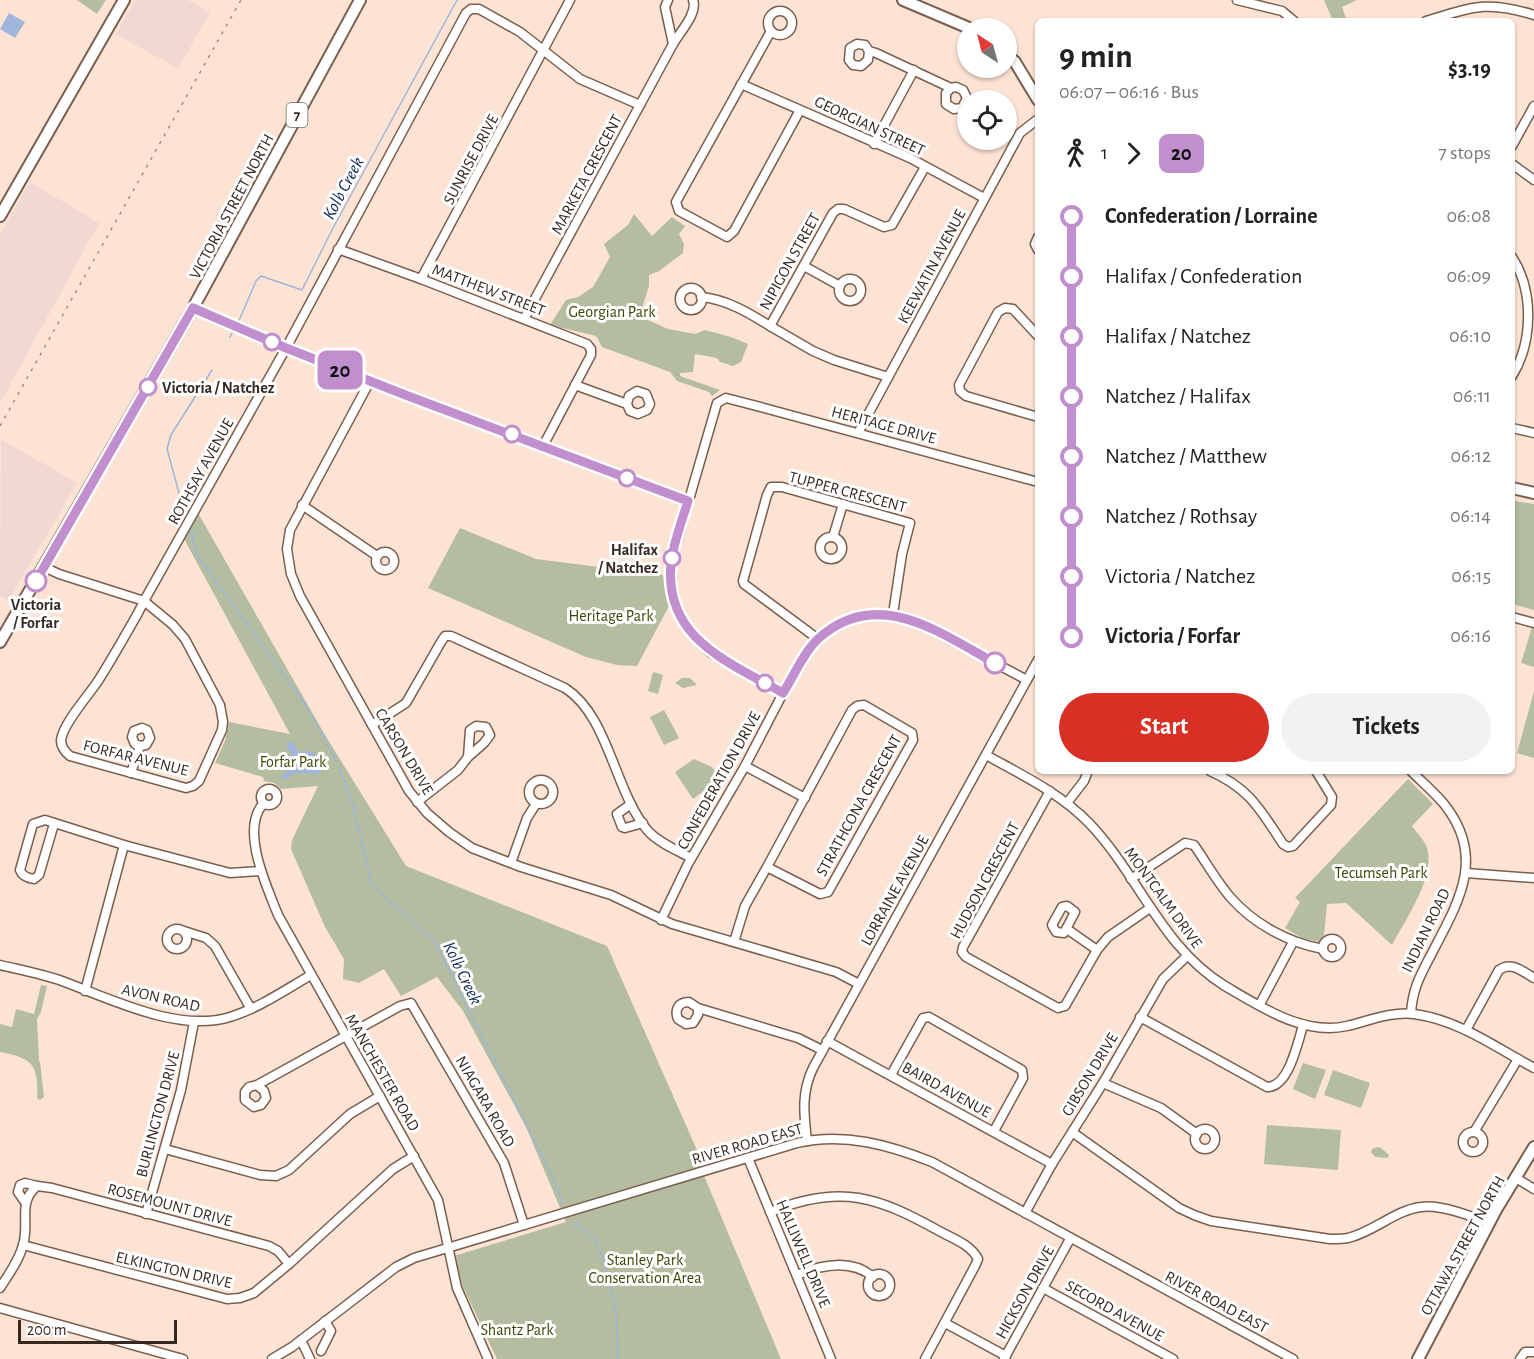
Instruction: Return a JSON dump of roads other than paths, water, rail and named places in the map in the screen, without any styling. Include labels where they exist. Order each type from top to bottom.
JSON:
[{"type":"main road","points":[[0,216],[124,0]]},
{"type":"main road","name":"VICTORIA STREET NORTH","points":[[0,642],[193,308],[360,0]]},
{"type":"main road","points":[[903,0],[957,23]]},
{"type":"main road","points":[[1017,65],[1035,95]]},
{"type":"main road","points":[[1515,489],[1534,493]]},
{"type":"main road","name":"OTTAWA STREET NORTH","points":[[1418,1359],[1489,1223],[1534,1147]]},
{"type":"street","name":"SUNRISE DRIVE","points":[[421,279],[570,0]]},
{"type":"street","points":[[668,0],[665,7],[673,44]]},
{"type":"street","name":"MARKETA CRESCENT","points":[[524,319],[673,44],[695,8],[693,0]]},
{"type":"street","points":[[1237,0],[1282,11],[1292,18]]},
{"type":"street","points":[[1435,18],[1467,8],[1510,3],[1534,15]]},
{"type":"street","name":"ROTHSAY AVENUE","points":[[144,601],[286,348],[466,13],[471,9],[479,9],[520,32],[544,52]]},
{"type":"street","points":[[771,31],[676,202],[678,211],[726,237],[734,231],[800,110]]},
{"type":"street","points":[[869,51],[876,52],[951,88]]},
{"type":"street","points":[[544,52],[580,79],[640,105]]},
{"type":"street","points":[[874,144],[914,70]]},
{"type":"street","name":"GEORGIAN STREET","points":[[741,84],[910,158],[984,198]]},
{"type":"street","points":[[1515,141],[1534,106]]},
{"type":"street","name":"KEEWATIN AVENUE","points":[[858,433],[1020,133],[1035,121]]},
{"type":"street","points":[[1515,166],[1534,180]]},
{"type":"street","name":"NIPIGON STREET","points":[[888,377],[813,351],[770,326],[833,213],[838,209],[844,209],[884,227],[892,225],[925,167]]},
{"type":"street","name":"MATTHEW STREET","points":[[338,249],[587,344],[591,349],[591,355],[543,446]]},
{"type":"street","points":[[1515,262],[1525,284],[1528,309],[1525,346],[1515,371]]},
{"type":"street","points":[[804,266],[840,286]]},
{"type":"street","points":[[701,297],[711,297],[744,310],[770,326]]},
{"type":"street","points":[[193,308],[370,381],[688,501],[671,562],[671,584],[678,611],[692,635],[711,653],[783,693]]},
{"type":"street","points":[[1035,333],[1013,309],[1005,308],[998,312],[959,384],[960,391],[966,396],[1035,416]]},
{"type":"street","name":"CARSON DRIVE","points":[[370,381],[302,505],[290,530],[287,549],[291,574],[300,596],[417,802],[449,832],[472,848],[511,863],[612,895],[661,920],[836,972],[859,984]]},
{"type":"street","points":[[575,385],[627,404]]},
{"type":"street","name":"HERITAGE DRIVE","points":[[688,501],[717,403],[726,398],[1035,481]]},
{"type":"street","points":[[1515,429],[1534,433]]},
{"type":"street","name":"TUPPER CRESCENT","points":[[818,639],[744,584],[742,577],[771,487],[782,487],[910,523],[902,554],[893,614]]},
{"type":"street","points":[[833,537],[843,504]]},
{"type":"street","points":[[302,505],[377,556]]},
{"type":"street","name":"FORFAR AVENUE","points":[[44,567],[144,601],[173,625],[185,639],[220,705],[223,722],[222,730],[199,781],[194,786],[186,788],[70,756],[61,744],[62,735],[81,703],[98,681],[144,601]]},
{"type":"street","points":[[1515,612],[1532,619]]},
{"type":"street","name":"CONFEDERATION DRIVE","points":[[661,920],[691,858],[745,766],[783,693],[818,639],[831,629],[861,616],[893,614],[923,625],[1027,680]]},
{"type":"street","points":[[1515,616],[1532,619]]},
{"type":"street","points":[[372,725],[406,703],[445,636],[451,636],[578,696],[589,710],[631,804],[643,823],[654,837],[691,858]]},
{"type":"street","name":"LORRAINE AVENUE","points":[[807,1141],[803,1108],[806,1083],[822,1050],[1035,665]]},
{"type":"street","name":"STRATHCONA CRESCENT","points":[[734,942],[745,906],[852,710],[864,705],[912,733],[913,740],[828,892],[820,894],[767,867]]},
{"type":"street","points":[[131,773],[140,746]]},
{"type":"street","name":"MONTCALM DRIVE","points":[[986,755],[1050,791],[1088,822],[1106,843],[1173,940],[1201,969],[1225,985],[1304,1026],[1323,1028],[1344,1026],[1396,1014],[1412,1013],[1437,1018],[1467,1030],[1534,1068]]},
{"type":"street","points":[[417,802],[458,770],[468,757]]},
{"type":"street","points":[[745,766],[805,798]]},
{"type":"street","points":[[1067,803],[1087,774]]},
{"type":"street","points":[[1217,774],[1228,779],[1255,802],[1283,844],[1288,847],[1293,846],[1331,805],[1332,797],[1318,774]]},
{"type":"street","name":"INDIAN ROAD","points":[[1412,1013],[1415,986],[1457,906],[1466,873],[1467,856],[1464,837],[1456,822],[1443,803],[1414,774]]},
{"type":"street","name":"HUDSON CRESCENT","points":[[1050,791],[963,946],[962,952],[966,957],[1058,1008],[1062,1008],[1097,950],[1108,938],[1150,908]]},
{"type":"street","name":"MANCHESTER ROAD","points":[[263,804],[255,816],[255,842],[261,871],[278,915],[438,1200],[457,1288],[488,1359]]},
{"type":"street","points":[[511,863],[527,818],[536,804]]},
{"type":"street","points":[[631,804],[617,814],[622,827],[643,823]]},
{"type":"street","points":[[54,824],[39,875],[34,879],[27,878],[20,870],[33,824],[45,820],[124,845],[230,873],[261,871]]},
{"type":"street","points":[[1131,879],[1185,843],[1190,843],[1194,845],[1230,897],[1244,911],[1293,942],[1323,949]]},
{"type":"street","points":[[85,991],[124,845]]},
{"type":"street","points":[[1466,873],[1534,878]]},
{"type":"street","points":[[1066,929],[1097,950]]},
{"type":"street","points":[[184,931],[206,938],[215,946],[251,1010]]},
{"type":"street","points":[[1260,1004],[1293,942]]},
{"type":"street","name":"GIBSON DRIVE","points":[[1025,1213],[1163,979],[1187,956]]},
{"type":"street","name":"AVON ROAD","points":[[0,965],[62,981],[123,1005],[194,1022],[227,1018],[251,1010],[311,975]]},
{"type":"street","points":[[1467,1030],[1499,970],[1513,966],[1534,978]]},
{"type":"street","name":"NIAGARA ROAD","points":[[346,1036],[407,1003],[413,1005],[504,1163],[524,1224]]},
{"type":"street","points":[[698,1008],[798,1038],[822,1050]]},
{"type":"street","points":[[891,1075],[923,1018],[929,1017],[1022,1070],[1023,1078],[994,1131]]},
{"type":"street","points":[[1140,1017],[1268,1087],[1280,1084],[1290,1068],[1304,1026]]},
{"type":"street","name":"BURLINGTON DRIVE","points":[[146,1214],[184,1078],[194,1022]]},
{"type":"street","points":[[257,1086],[346,1036]]},
{"type":"street","name":"BAIRD AVENUE","points":[[827,1041],[1052,1164]]},
{"type":"street","points":[[1474,1132],[1518,1059]]},
{"type":"street","points":[[1103,1083],[1161,1108],[1197,1134]]},
{"type":"street","points":[[165,1149],[260,1175],[276,1176],[300,1162],[351,1114],[380,1096]]},
{"type":"street","points":[[1072,1132],[1179,1208],[1211,1221],[1330,1239],[1347,1238],[1402,1213],[1422,1207],[1446,1210],[1489,1223]]},
{"type":"street","name":"RIVER ROAD EAST","points":[[272,1359],[301,1340],[396,1267],[414,1258],[807,1141],[857,1140],[898,1148],[932,1162],[1293,1359]]},
{"type":"street","name":"ELKINGTON DRIVE","points":[[23,1245],[227,1299],[240,1298],[254,1293],[393,1169],[414,1156]]},
{"type":"street","name":"HALLIWELL DRIVE","points":[[748,1158],[831,1359]]},
{"type":"street","points":[[1516,1178],[1534,1189]]},
{"type":"street","name":"ROSEMOUNT DRIVE","points":[[0,1288],[23,1245],[26,1224],[25,1202],[37,1186],[52,1188],[269,1246],[283,1256],[289,1264]]},
{"type":"street","points":[[770,1212],[796,1202],[821,1197],[860,1198],[901,1210],[970,1248],[978,1259],[925,1359]]},
{"type":"street","name":"HICKSON DRIVE","points":[[1005,1358],[1070,1239]]},
{"type":"street","points":[[797,1275],[824,1266],[845,1265],[865,1270],[873,1276]]},
{"type":"street","name":"SECORD AVENUE","points":[[1043,1288],[1173,1359]]},
{"type":"street","points":[[0,1308],[183,1359]]},
{"type":"street","points":[[321,1351],[331,1335],[330,1327],[325,1321]]},
{"type":"street","points":[[945,1323],[1005,1358]]},
{"type":"street","points":[[301,1340],[310,1359]]},
{"type":"street","points":[[1520,1359],[1525,1352],[1534,1352]]},
{"type":"water","points":[[9,13],[25,22],[15,38],[0,29]]},
{"type":"water","points":[[289,742],[293,742],[298,752],[309,752],[317,757],[322,763],[319,774],[294,773],[282,780],[282,775],[291,769],[289,764],[292,755],[286,746]]},
{"type":"waterway","name":"Kolb Creek","points":[[238,323],[256,281],[261,276],[302,290],[333,228],[457,0]]},
{"type":"waterway","name":"Kolb Creek","points":[[230,337],[234,329]]},
{"type":"waterway","name":"Kolb Creek","points":[[185,515],[167,449],[171,435],[212,370]]},
{"type":"waterway","name":"Kolb Creek","points":[[190,531],[197,555],[307,707],[337,762]]},
{"type":"waterway","name":"Kolb Creek","points":[[193,537],[197,531]]},
{"type":"waterway","name":"Kolb Creek","points":[[339,767],[352,802],[372,885],[434,941],[554,1180],[562,1202]]},
{"type":"waterway","name":"Kolb Creek","points":[[572,1228],[577,1223],[591,1237],[596,1238],[604,1260],[616,1311],[618,1359]]},
{"type":"railway","points":[[0,426],[241,0]]},
{"type":"place","name":"Victoria / Natchez","points":[[148,387]]},
{"type":"place","name":"Halifax / Natchez","points":[[672,558]]},
{"type":"place","name":"Victoria / Forfar","points":[[36,581]]},
{"type":"park label","name":"Georgian Park","points":[[612,311]]},
{"type":"park label","name":"Heritage Park","points":[[611,615]]},
{"type":"park label","name":"Forfar Park","points":[[293,761]]},
{"type":"park label","name":"Tecumseh Park","points":[[1381,872]]},
{"type":"park label","name":"Stanley Park Conservation Area","points":[[645,1268]]},
{"type":"park label","name":"Shantz Park","points":[[517,1329]]}]
